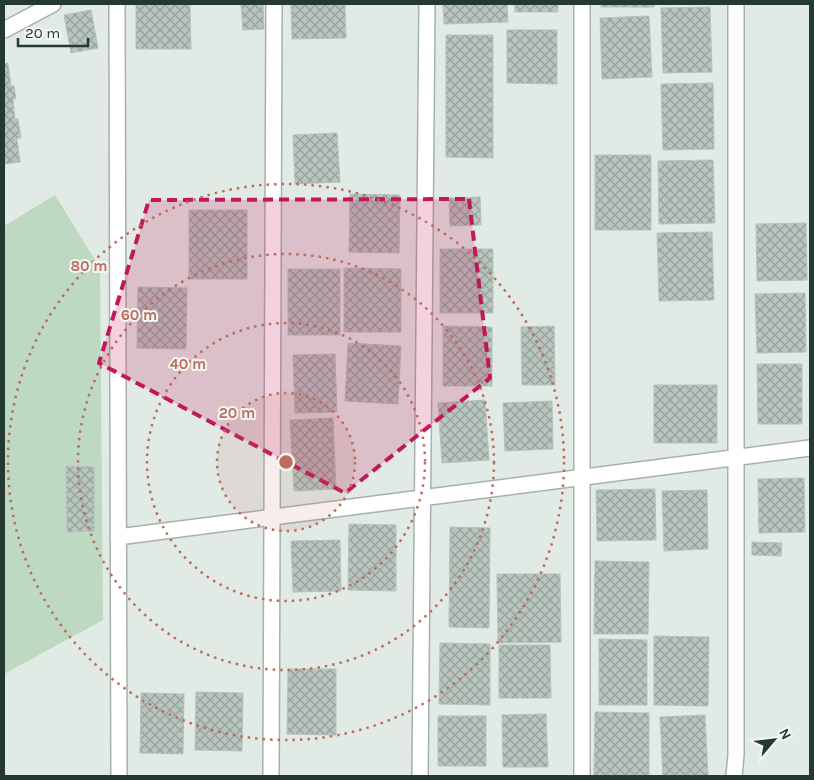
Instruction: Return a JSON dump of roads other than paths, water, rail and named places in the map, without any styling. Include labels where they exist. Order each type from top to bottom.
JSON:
[{"type":"street","points":[[4,30],[53,4]]},
{"type":"street","points":[[117,4],[119,776]]},
{"type":"street","points":[[271,776],[274,4]]},
{"type":"street","points":[[420,776],[427,4]]},
{"type":"street","points":[[582,4],[582,776]]},
{"type":"street","points":[[734,776],[736,755],[736,4]]},
{"type":"street","points":[[118,537],[810,448]]}]
